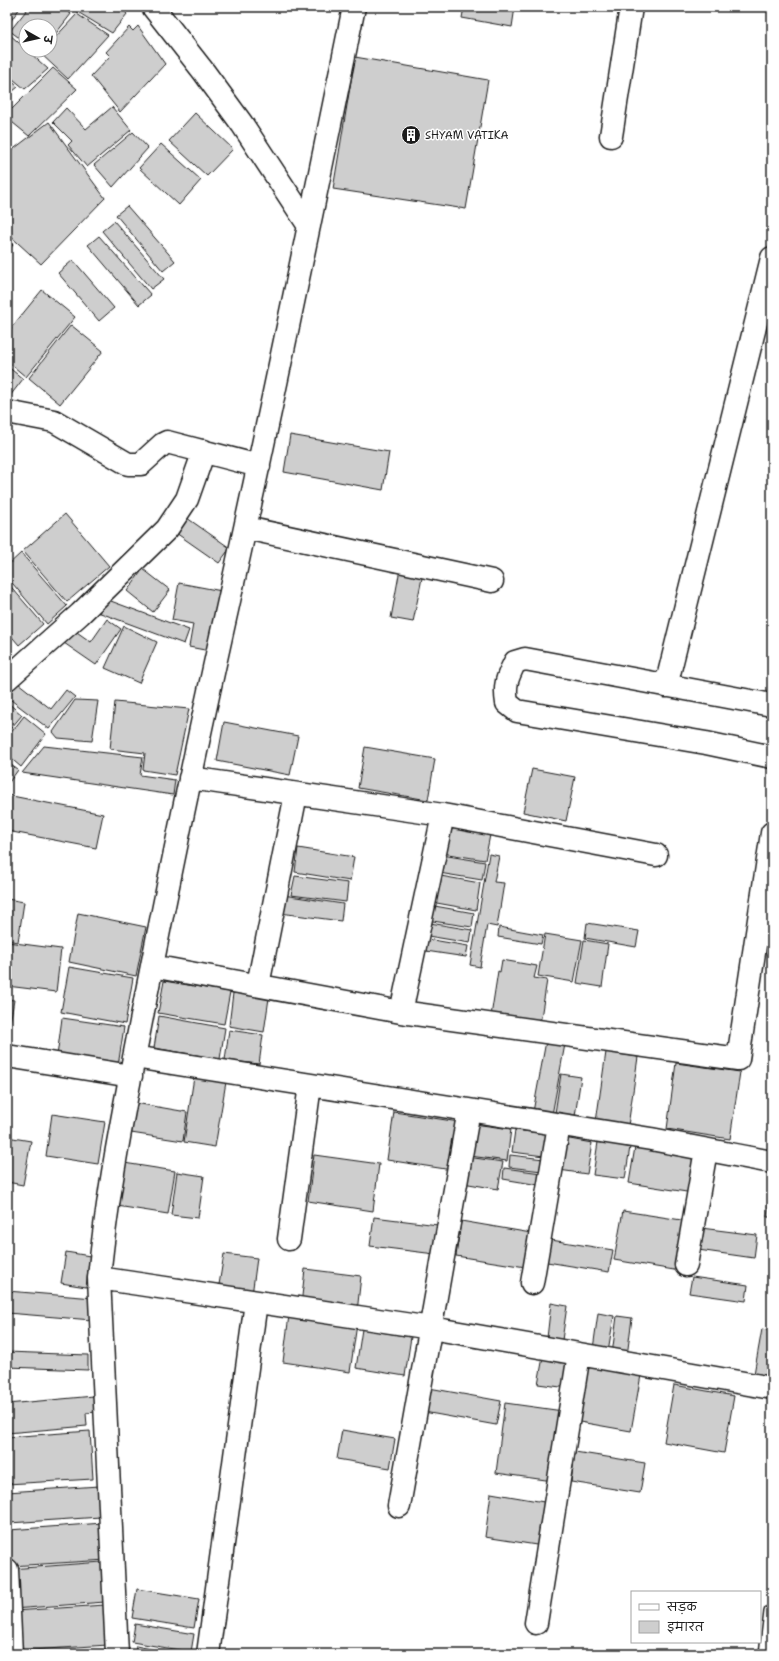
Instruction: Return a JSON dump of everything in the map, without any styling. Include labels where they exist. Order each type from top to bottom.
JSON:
[{"type":"street","points":[[153,7],[204,72],[242,124],[309,226]]},
{"type":"street","points":[[117,1654],[99,1278],[114,1173],[152,966],[190,778],[260,466],[354,7]]},
{"type":"street","points":[[610,136],[631,7]]},
{"type":"street","points":[[666,686],[772,258]]},
{"type":"street","points":[[7,412],[54,421],[128,464],[141,464],[167,442],[260,466]]},
{"type":"street","points":[[7,679],[80,614],[167,529],[186,499],[204,451]]},
{"type":"street","points":[[246,528],[492,581]]},
{"type":"street","points":[[772,705],[525,660],[515,662],[508,676],[505,689],[507,702],[517,711],[706,743],[772,757]]},
{"type":"street","points":[[190,778],[443,815],[656,856]]},
{"type":"street","points":[[258,985],[296,794]]},
{"type":"street","points":[[402,1012],[443,815]]},
{"type":"street","points":[[152,966],[402,1012],[738,1059],[772,833]]},
{"type":"street","points":[[7,1056],[133,1066],[310,1085],[652,1139],[772,1162]]},
{"type":"street","points":[[289,1239],[310,1085]]},
{"type":"street","points":[[399,1506],[469,1110]]},
{"type":"street","points":[[532,1283],[559,1125]]},
{"type":"street","points":[[686,1265],[706,1150]]},
{"type":"street","points":[[99,1278],[431,1328],[772,1388]]},
{"type":"street","points":[[208,1654],[256,1302]]},
{"type":"street","points":[[536,1623],[579,1354]]},
{"type":"street","points":[[7,1570],[11,1654]]},
{"type":"lane","points":[[766,1654],[771,1612]]},
{"type":"building","points":[[7,7],[20,8],[7,26]]},
{"type":"building","points":[[29,7],[62,7],[71,14],[58,31],[58,18],[20,18]]},
{"type":"building","points":[[80,7],[121,7],[127,14],[112,33],[76,11]]},
{"type":"building","points":[[464,7],[515,7],[512,27],[462,18]]},
{"type":"building","points":[[77,14],[108,35],[68,79],[45,58],[58,58],[58,34]]},
{"type":"building","points":[[18,21],[18,37],[10,31]]},
{"type":"building","points":[[138,26],[165,64],[120,112],[91,76],[110,56],[106,52],[129,27],[133,31]]},
{"type":"building","points":[[8,33],[18,42],[18,58],[36,58],[48,69],[25,89],[7,74]]},
{"type":"building","name":"SHYAM VATIKA","points":[[355,57],[488,80],[466,209],[333,189]]},
{"type":"building","points":[[53,68],[77,89],[29,136],[7,118],[7,114]]},
{"type":"building","points":[[7,77],[18,87],[7,96]]},
{"type":"building","points":[[112,107],[131,130],[87,167],[68,145],[72,141],[53,122],[66,108],[86,129]]},
{"type":"building","points":[[195,113],[233,149],[207,176],[169,141]]},
{"type":"building","points":[[49,122],[105,198],[41,264],[7,233],[7,154]]},
{"type":"building","points":[[133,132],[148,148],[113,187],[94,165]]},
{"type":"building","points":[[161,144],[201,180],[179,205],[139,168]]},
{"type":"building","points":[[127,206],[175,261],[163,271],[116,215]]},
{"type":"building","points":[[114,221],[164,279],[151,289],[102,231]]},
{"type":"building","points":[[99,236],[151,295],[139,305],[88,245]]},
{"type":"building","points":[[7,239],[13,245],[7,252]]},
{"type":"building","points":[[73,260],[114,308],[99,321],[58,273]]},
{"type":"building","points":[[42,290],[75,317],[26,377],[7,361],[7,333]]},
{"type":"building","points":[[71,325],[103,351],[60,404],[29,378]]},
{"type":"building","points":[[7,366],[23,379],[10,396],[7,394]]},
{"type":"building","points":[[290,435],[389,452],[383,490],[284,472]]},
{"type":"building","points":[[65,514],[109,566],[67,602],[23,551]]},
{"type":"building","points":[[187,518],[230,548],[219,563],[176,533]]},
{"type":"building","points":[[21,553],[67,606],[47,624],[7,577],[7,566]]},
{"type":"building","points":[[143,569],[170,590],[153,612],[127,591]]},
{"type":"building","points":[[400,569],[423,573],[413,622],[391,618]]},
{"type":"building","points":[[7,582],[43,624],[19,645],[7,631]]},
{"type":"building","points":[[179,583],[222,591],[210,651],[189,647],[193,624],[172,620]]},
{"type":"building","points":[[100,597],[189,630],[184,644],[95,611]]},
{"type":"building","points":[[107,619],[121,629],[96,665],[64,643],[74,630],[91,642]]},
{"type":"building","points":[[124,626],[157,642],[139,683],[105,668]]},
{"type":"building","points":[[18,683],[51,709],[66,690],[75,697],[49,729],[7,697]]},
{"type":"building","points":[[75,700],[98,701],[92,741],[58,738],[53,732]]},
{"type":"building","points":[[7,702],[22,715],[7,733]]},
{"type":"building","points":[[115,702],[189,709],[175,775],[143,770],[145,753],[110,749]]},
{"type":"building","points":[[24,716],[46,734],[21,767],[7,755],[7,738]]},
{"type":"building","points":[[224,722],[298,736],[290,775],[217,761]]},
{"type":"building","points":[[44,746],[143,757],[140,775],[175,780],[173,795],[22,773]]},
{"type":"building","points":[[365,747],[435,759],[428,800],[358,788]]},
{"type":"building","points":[[7,762],[18,770],[7,785]]},
{"type":"building","points":[[532,769],[575,777],[566,821],[523,812]]},
{"type":"building","points":[[7,795],[103,814],[96,848],[7,831]]},
{"type":"building","points":[[446,827],[490,835],[485,860],[442,853]]},
{"type":"building","points":[[298,848],[354,857],[350,881],[295,872]]},
{"type":"building","points":[[489,854],[499,856],[494,882],[504,883],[497,927],[487,925],[480,967],[470,965]]},
{"type":"building","points":[[442,855],[485,862],[482,880],[439,873]]},
{"type":"building","points":[[435,875],[480,883],[476,910],[431,902]]},
{"type":"building","points":[[295,876],[348,883],[346,902],[291,895]]},
{"type":"building","points":[[283,895],[343,904],[341,921],[280,913]]},
{"type":"building","points":[[7,899],[24,902],[18,942],[7,940]]},
{"type":"building","points":[[429,905],[474,913],[472,927],[426,920]]},
{"type":"building","points":[[78,913],[146,927],[136,976],[69,962]]},
{"type":"building","points":[[424,922],[472,930],[470,943],[422,935]]},
{"type":"building","points":[[587,923],[639,931],[636,947],[585,938]]},
{"type":"building","points":[[499,927],[543,935],[541,944],[498,937]]},
{"type":"building","points":[[545,934],[582,940],[574,982],[538,976]]},
{"type":"building","points":[[421,938],[468,946],[466,957],[419,950]]},
{"type":"building","points":[[584,940],[608,944],[602,987],[577,983]]},
{"type":"building","points":[[7,942],[61,949],[56,992],[7,986]]},
{"type":"building","points":[[502,960],[537,966],[534,978],[547,980],[540,1024],[491,1016],[498,971],[500,972]]},
{"type":"building","points":[[69,967],[133,978],[125,1024],[61,1012]]},
{"type":"building","points":[[164,981],[230,992],[224,1024],[158,1013]]},
{"type":"building","points":[[233,993],[269,998],[264,1032],[229,1026]]},
{"type":"building","points":[[7,999],[14,1000],[7,1042]]},
{"type":"building","points":[[159,1016],[225,1028],[220,1059],[154,1048]]},
{"type":"building","points":[[62,1018],[124,1027],[118,1066],[57,1056]]},
{"type":"building","points":[[229,1030],[263,1035],[259,1064],[225,1060]]},
{"type":"building","points":[[546,1041],[565,1044],[552,1115],[533,1112]]},
{"type":"building","points":[[606,1052],[638,1057],[628,1126],[596,1122]]},
{"type":"building","points":[[676,1063],[740,1072],[730,1139],[667,1129]]},
{"type":"building","points":[[561,1074],[581,1077],[575,1116],[555,1113]]},
{"type":"building","points":[[194,1077],[226,1082],[215,1147],[184,1142]]},
{"type":"building","points":[[135,1103],[187,1112],[183,1141],[131,1133]]},
{"type":"building","points":[[394,1112],[459,1122],[452,1170],[387,1160]]},
{"type":"building","points":[[52,1114],[105,1122],[98,1164],[46,1156]]},
{"type":"building","points":[[474,1124],[511,1129],[507,1161],[470,1156]]},
{"type":"building","points":[[515,1130],[547,1134],[544,1156],[512,1152]]},
{"type":"building","points":[[7,1137],[31,1141],[23,1185],[7,1182]]},
{"type":"building","points":[[564,1138],[592,1143],[587,1174],[559,1170]]},
{"type":"building","points":[[598,1142],[630,1147],[625,1179],[593,1175]]},
{"type":"building","points":[[635,1147],[699,1158],[693,1193],[629,1183]]},
{"type":"building","points":[[314,1155],[379,1164],[373,1211],[308,1201]]},
{"type":"building","points":[[510,1155],[544,1159],[542,1171],[509,1167]]},
{"type":"building","points":[[467,1157],[503,1162],[498,1189],[463,1183]]},
{"type":"building","points":[[124,1163],[175,1171],[168,1214],[117,1206]]},
{"type":"building","points":[[504,1168],[541,1173],[539,1185],[503,1179]]},
{"type":"building","points":[[177,1172],[204,1176],[198,1218],[171,1215]]},
{"type":"building","points":[[769,1200],[772,1200],[772,1217],[767,1217]]},
{"type":"building","points":[[623,1211],[688,1221],[680,1271],[614,1260]]},
{"type":"building","points":[[374,1217],[438,1225],[435,1254],[370,1246]]},
{"type":"building","points":[[461,1221],[537,1234],[532,1268],[456,1256]]},
{"type":"building","points":[[701,1228],[757,1235],[754,1258],[698,1250]]},
{"type":"building","points":[[551,1240],[613,1250],[609,1272],[547,1262]]},
{"type":"building","points":[[66,1252],[90,1256],[86,1287],[61,1283]]},
{"type":"building","points":[[224,1254],[257,1258],[252,1295],[218,1291]]},
{"type":"building","points":[[305,1269],[361,1276],[357,1312],[301,1305]]},
{"type":"building","points":[[692,1277],[748,1285],[746,1301],[689,1293]]},
{"type":"building","points":[[7,1291],[94,1298],[92,1320],[7,1313]]},
{"type":"building","points":[[551,1303],[567,1306],[562,1340],[547,1338]]},
{"type":"building","points":[[598,1313],[614,1316],[608,1351],[593,1349]]},
{"type":"building","points":[[289,1315],[357,1324],[350,1372],[283,1362]]},
{"type":"building","points":[[617,1316],[632,1318],[627,1356],[612,1354]]},
{"type":"building","points":[[362,1329],[411,1337],[405,1376],[356,1368]]},
{"type":"building","points":[[762,1329],[772,1331],[772,1377],[754,1374]]},
{"type":"building","points":[[7,1352],[88,1355],[88,1370],[7,1367]]},
{"type":"building","points":[[543,1357],[572,1361],[568,1388],[538,1384]]},
{"type":"building","points":[[583,1366],[641,1375],[631,1431],[574,1421]]},
{"type":"building","points":[[674,1385],[734,1396],[724,1453],[664,1442]]},
{"type":"building","points":[[429,1388],[501,1401],[496,1425],[424,1412]]},
{"type":"building","points":[[94,1396],[96,1412],[86,1413],[87,1426],[7,1433],[7,1404]]},
{"type":"building","points":[[505,1403],[563,1411],[553,1481],[496,1473]]},
{"type":"building","points":[[342,1430],[395,1439],[390,1468],[337,1459]]},
{"type":"building","points":[[90,1431],[93,1479],[7,1484],[7,1437]]},
{"type":"building","points":[[575,1452],[645,1463],[640,1493],[571,1482]]},
{"type":"building","points":[[99,1486],[101,1517],[9,1523],[7,1492]]},
{"type":"building","points":[[491,1493],[550,1503],[543,1546],[485,1537]]},
{"type":"building","points":[[103,1523],[106,1560],[11,1566],[9,1530]]},
{"type":"building","points":[[102,1562],[105,1602],[13,1609],[10,1569]]},
{"type":"building","points":[[137,1589],[199,1599],[194,1628],[132,1618]]},
{"type":"building","points":[[105,1605],[108,1645],[16,1651],[14,1611]]},
{"type":"building","points":[[135,1624],[194,1634],[191,1652],[132,1642]]},
{"type":"building","points":[[136,1646],[176,1654],[135,1654]]},
{"type":"place","name":"SHYAM VATIKA","points":[[411,135]]}]
